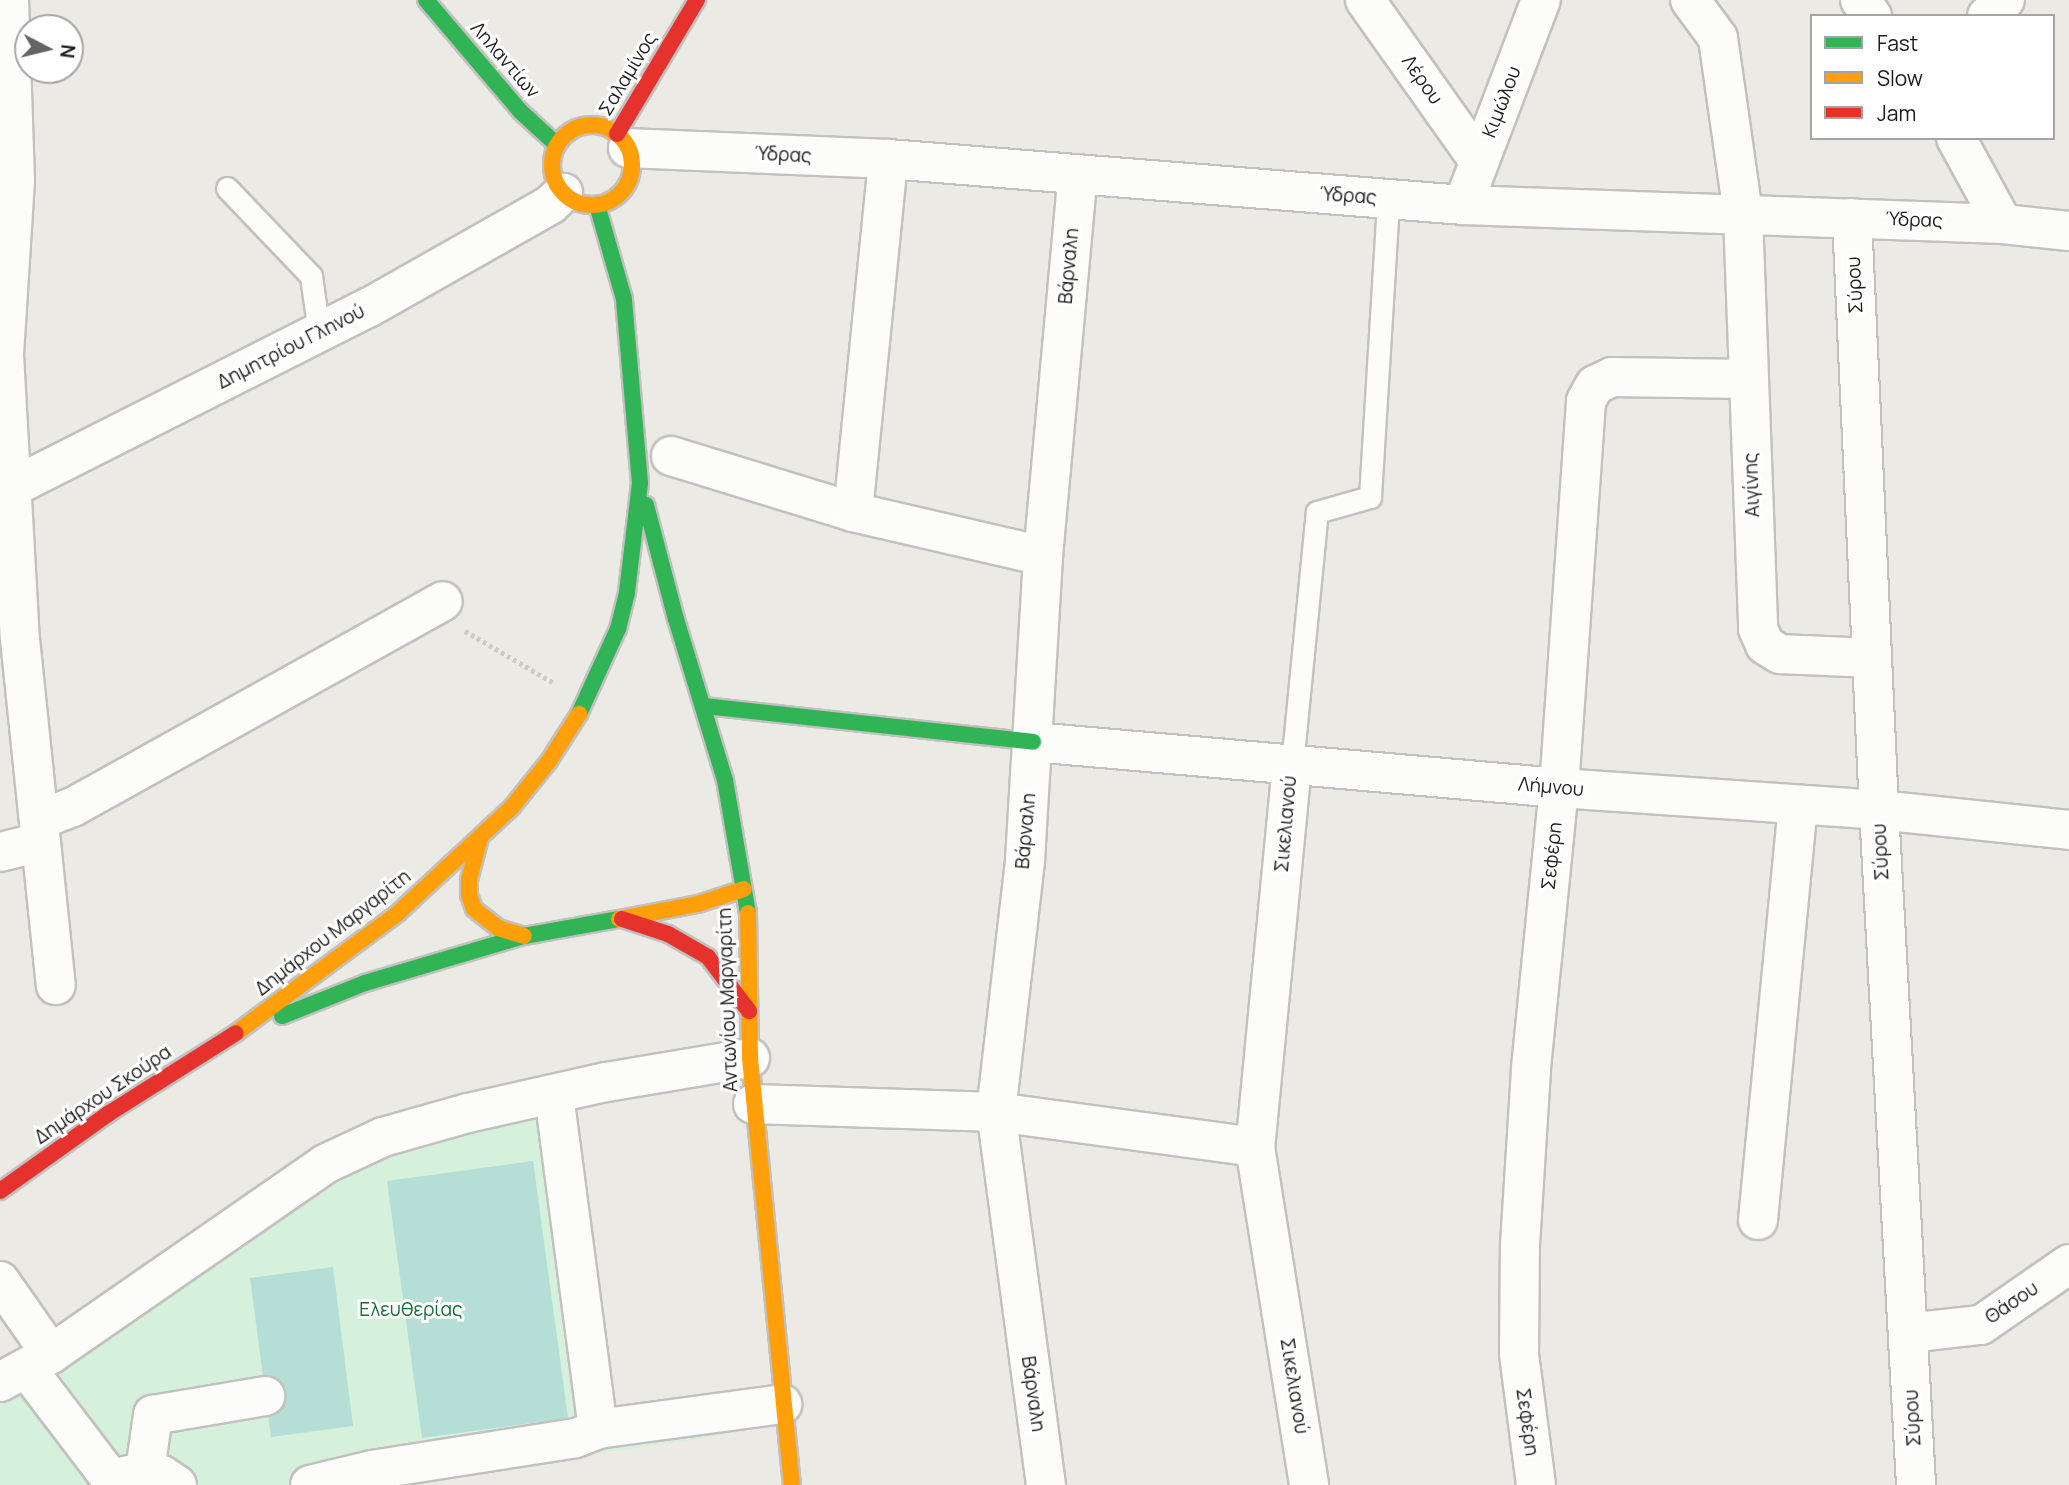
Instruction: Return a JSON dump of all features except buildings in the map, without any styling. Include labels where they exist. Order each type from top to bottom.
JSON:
[{"type":"main road","name":"Ληλαντίων","points":[[426,0],[520,111],[557,145]]},
{"type":"main road","name":"Σαλαμίνος","points":[[622,141],[697,0]]},
{"type":"main road","points":[[557,145],[578,127],[592,124],[622,141],[632,172],[627,184],[610,201],[580,199]]},
{"type":"main road","name":"Δημάρχου Μαργαρίτη","points":[[231,1037],[398,913],[520,798],[550,761],[587,702],[618,629],[627,592],[640,482],[624,299],[580,199],[552,171],[557,145]]},
{"type":"main road","name":"Αντωνίου Μαργαρίτη","points":[[640,482],[676,619],[725,780],[749,918],[753,1104],[792,1485]]},
{"type":"main road","points":[[618,629],[648,615],[676,619]]},
{"type":"main road","points":[[704,706],[1033,742]]},
{"type":"main road","points":[[480,838],[469,880],[469,895],[474,909],[498,928],[524,936]]},
{"type":"main road","points":[[231,1037],[365,983],[524,936],[698,904],[744,889]]},
{"type":"main road","points":[[621,919],[668,934],[708,957],[749,1011]]},
{"type":"main road","name":"Δημάρχου Σκούρα","points":[[0,1191],[108,1114],[231,1037]]},
{"type":"street","points":[[9,0],[6,69],[15,180],[4,355],[8,508],[56,985]]},
{"type":"street","name":"Λέρου","points":[[1365,0],[1479,161]]},
{"type":"street","name":"Κιμώλου","points":[[1463,205],[1541,0]]},
{"type":"street","name":"Αιγίνης","points":[[1690,0],[1718,38],[1743,214],[1759,635],[1770,649],[1786,655],[1872,658]]},
{"type":"street","points":[[1989,14],[2006,0]]},
{"type":"street","points":[[1957,140],[2003,224]]},
{"type":"street","name":"Ύδρας","points":[[622,141],[888,159],[1463,205],[2003,224],[2069,231]]},
{"type":"street","points":[[853,512],[888,159]]},
{"type":"street","name":"Βάρναλη","points":[[1045,1485],[996,1112],[1025,860],[1043,556],[1078,174]]},
{"type":"street","name":"Δημητρίου Γληνού","points":[[8,508],[550,205],[580,199]]},
{"type":"street","name":"Σύρου","points":[[1852,218],[1879,810],[1916,1485]]},
{"type":"street","name":"Σεφέρη","points":[[1536,1485],[1519,1354],[1520,1245],[1531,1068],[1559,788],[1586,406],[1589,392],[1599,382],[1612,377],[1748,379]]},
{"type":"street","points":[[671,456],[853,512],[1043,556]]},
{"type":"street","points":[[0,852],[40,831],[73,807],[436,605]]},
{"type":"street","name":"Λήμνου","points":[[1033,742],[1559,788],[1879,810],[2069,830]]},
{"type":"street","name":"Σικελιανού","points":[[1292,765],[1255,1147],[1310,1485]]},
{"type":"street","points":[[1758,1220],[1798,805]]},
{"type":"street","points":[[16,1374],[325,1164],[383,1138],[468,1113],[606,1082],[750,1058]]},
{"type":"street","points":[[554,1095],[598,1429]]},
{"type":"street","points":[[753,1104],[996,1112],[1255,1147]]},
{"type":"street","name":"Θάσου","points":[[1908,1333],[1981,1325],[2069,1264]]},
{"type":"street","points":[[0,1281],[16,1374],[136,1481],[153,1415],[265,1396]]},
{"type":"street","points":[[310,1485],[374,1478],[497,1439],[576,1438],[598,1429],[782,1404]]},
{"type":"lane","points":[[227,188],[311,276],[319,332]]},
{"type":"lane","name":"Σικελιανού","points":[[1292,765],[1317,512],[1370,497],[1388,199]]},
{"type":"path","points":[[436,605],[587,702]]},
{"type":"green space","name":"Ελευθερίας","points":[[554,1095],[598,1429],[734,1411],[736,1433],[390,1485],[0,1485],[0,1382],[325,1164]]},
{"type":"green space","points":[[533,1161],[568,1418],[422,1438],[387,1181]]},
{"type":"green space","points":[[333,1267],[353,1426],[271,1437],[250,1278]]},
{"type":"traffic: fast","points":[[426,0],[520,111],[557,145]]},
{"type":"traffic: fast","points":[[579,714],[618,629],[627,592],[640,483],[624,299],[597,205]]},
{"type":"traffic: fast","points":[[646,505],[676,619],[725,780],[748,913]]},
{"type":"traffic: fast","points":[[704,706],[1033,742]]},
{"type":"traffic: fast","points":[[282,1016],[365,983],[524,936],[619,919]]},
{"type":"traffic: slow","points":[[592,125],[607,128],[620,137],[629,150],[632,165],[629,180],[620,193],[607,202],[592,205],[577,202],[564,193],[555,180],[552,165],[555,150],[564,137],[577,128],[592,125]]},
{"type":"traffic: slow","points":[[236,1033],[398,913],[512,807],[549,761],[579,714]]},
{"type":"traffic: slow","points":[[480,838],[469,880],[469,895],[474,909],[498,928],[524,936]]},
{"type":"traffic: slow","points":[[619,919],[698,904],[744,889]]},
{"type":"traffic: slow","points":[[748,913],[750,1058],[792,1485]]},
{"type":"traffic: jam","points":[[617,134],[697,0]]},
{"type":"traffic: jam","points":[[622,919],[668,934],[708,957],[749,1011]]},
{"type":"traffic: jam","points":[[0,1191],[108,1114],[236,1033]]}]
